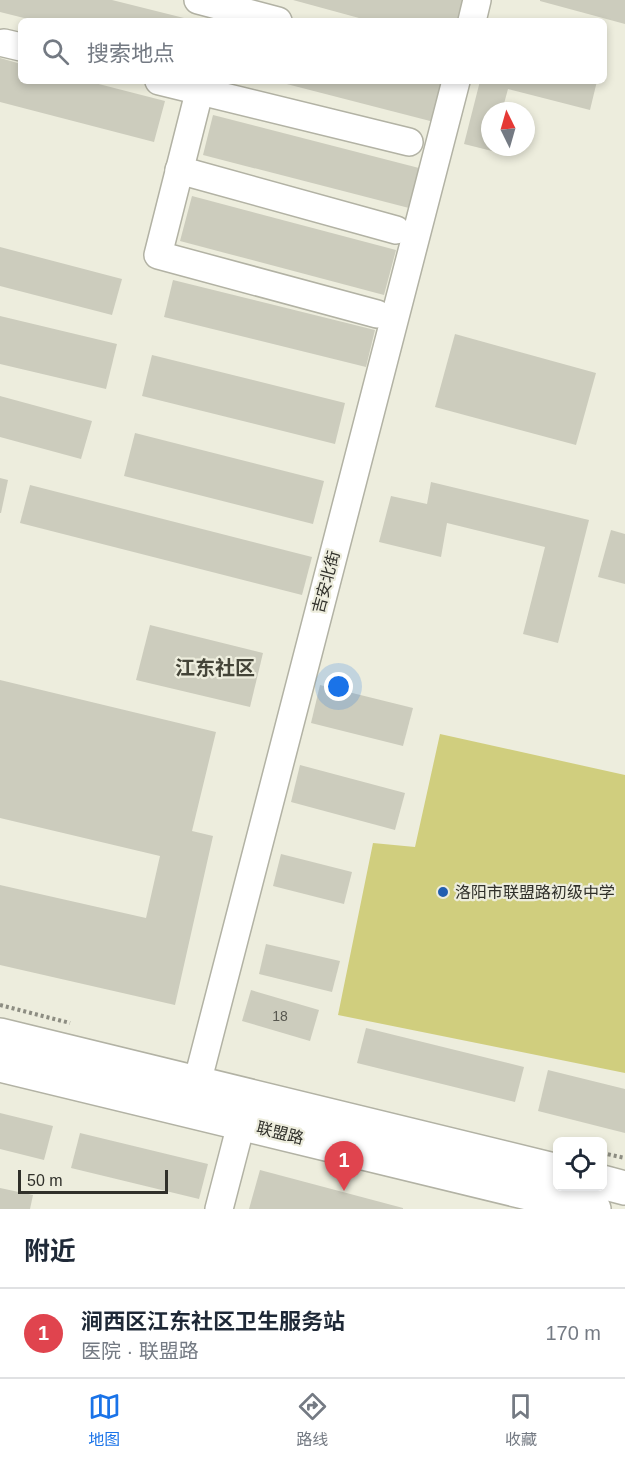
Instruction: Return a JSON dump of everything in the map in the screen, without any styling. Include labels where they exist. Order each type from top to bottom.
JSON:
[{"type":"main road","name":"联盟路","points":[[0,1035],[553,1170]]},
{"type":"main road","name":"联盟路","points":[[0,1065],[594,1209]]},
{"type":"main road","points":[[607,1183],[625,1188]]},
{"type":"street","points":[[473,18],[477,0]]},
{"type":"street","points":[[215,7],[264,18]]},
{"type":"street","points":[[184,84],[200,86],[410,142]]},
{"type":"street","name":"吉安北街","points":[[196,1083],[455,84]]},
{"type":"street","points":[[200,86],[158,255],[376,314]]},
{"type":"street","points":[[179,170],[396,230]]},
{"type":"street","points":[[219,1209],[238,1136],[239,1123]]},
{"type":"path","points":[[607,1154],[625,1158]]},
{"type":"shaded area","points":[[440,734],[625,775],[625,1073],[338,1015],[373,843],[415,847]]},
{"type":"building","points":[[0,0],[112,0],[184,18],[24,18],[0,12]]},
{"type":"building","points":[[293,0],[463,0],[458,18],[359,18]]},
{"type":"building","points":[[625,0],[625,24],[607,18],[540,1]]},
{"type":"building","points":[[0,58],[18,63],[18,84],[99,84],[165,101],[154,142],[0,102]]},
{"type":"building","points":[[287,84],[444,85],[434,122]]},
{"type":"building","points":[[479,84],[596,84],[590,110],[508,89],[504,102],[481,102],[481,148],[464,144]]},
{"type":"building","points":[[213,115],[419,168],[409,208],[203,155]]},
{"type":"building","points":[[192,196],[396,250],[384,295],[180,241]]},
{"type":"building","points":[[0,247],[122,279],[112,315],[0,286]]},
{"type":"building","points":[[173,280],[375,330],[366,367],[164,317]]},
{"type":"building","points":[[0,316],[117,344],[106,389],[0,364]]},
{"type":"building","points":[[455,334],[596,373],[576,445],[435,407]]},
{"type":"building","points":[[152,355],[345,403],[335,444],[142,396]]},
{"type":"building","points":[[0,396],[92,421],[81,459],[0,437]]},
{"type":"building","points":[[135,433],[324,481],[313,524],[124,476]]},
{"type":"building","points":[[0,478],[8,480],[1,513],[0,513]]},
{"type":"building","points":[[431,482],[589,520],[558,643],[523,634],[545,547],[447,523],[441,557],[379,542],[391,496],[427,504]]},
{"type":"building","points":[[30,485],[312,557],[302,595],[20,523]]},
{"type":"building","points":[[611,530],[625,534],[625,584],[598,577]]},
{"type":"building","points":[[150,625],[263,653],[250,707],[136,680]]},
{"type":"building","points":[[0,680],[216,732],[192,831],[213,836],[175,1005],[0,965],[0,885],[146,918],[160,856],[0,818]]},
{"type":"building","points":[[320,685],[413,708],[403,746],[311,723]]},
{"type":"building","points":[[300,765],[405,793],[395,830],[291,802]]},
{"type":"building","points":[[281,854],[352,872],[344,904],[273,886]]},
{"type":"building","points":[[266,944],[340,961],[332,992],[259,974]]},
{"type":"building","points":[[251,990],[319,1010],[310,1041],[242,1021]]},
{"type":"building","points":[[366,1028],[524,1067],[515,1102],[357,1063]]},
{"type":"building","points":[[548,1070],[625,1089],[625,1133],[538,1111]]},
{"type":"building","points":[[0,1113],[53,1126],[44,1160],[0,1149]]},
{"type":"building","points":[[80,1133],[208,1164],[199,1199],[71,1168]]},
{"type":"building","points":[[260,1170],[403,1208],[403,1209],[249,1209]]},
{"type":"building","points":[[0,1188],[33,1195],[30,1209],[0,1209]]},
{"type":"place","name":"洛阳市联盟路初级中学","points":[[443,892]]},
{"type":"place","name":"涧西区江东社区卫生服务站","points":[[344,1191]]},
{"type":"district","name":"江东社区","points":[[215,668]]}]
